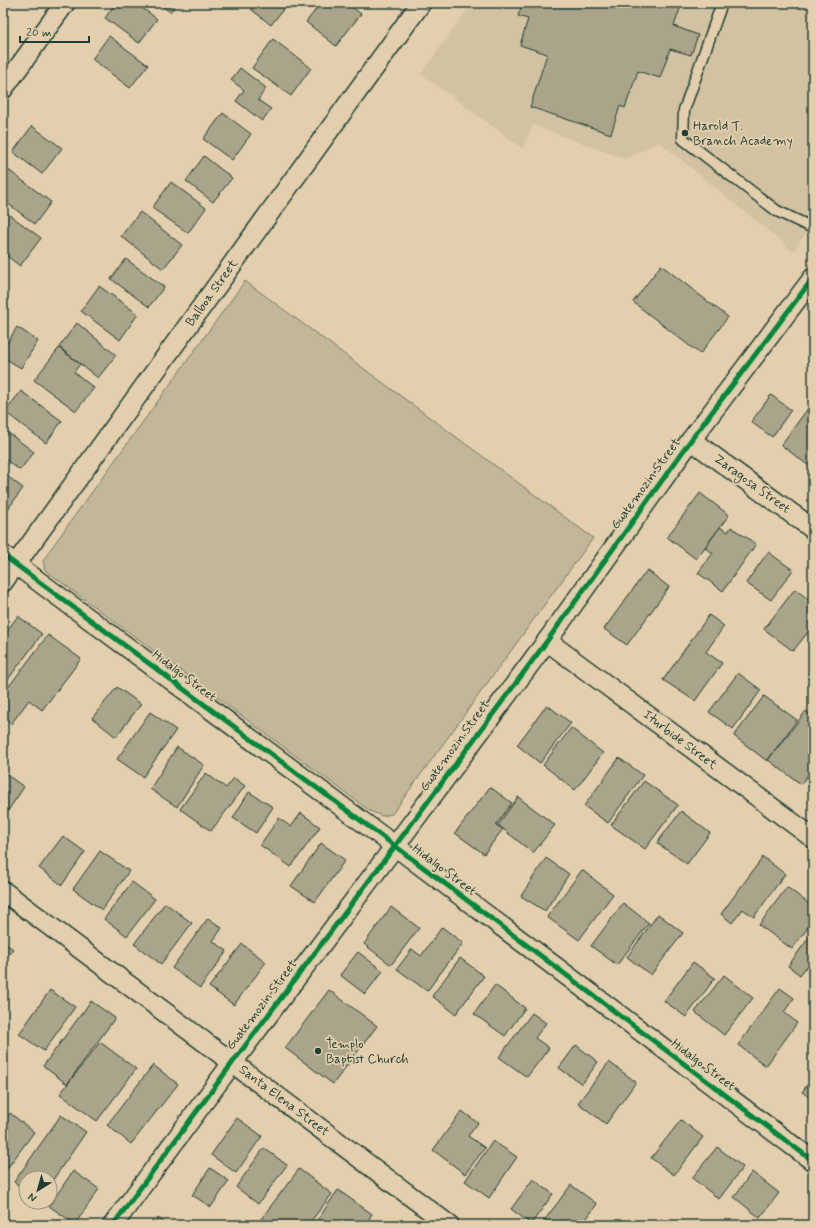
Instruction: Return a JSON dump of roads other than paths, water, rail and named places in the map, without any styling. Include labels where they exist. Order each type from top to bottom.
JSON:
[{"type":"street","points":[[3,89],[65,3]]},
{"type":"street","name":"Balboa Street","points":[[3,582],[10,560],[421,3]]},
{"type":"street","name":"Guatemozin Street","points":[[113,1225],[547,641],[691,440],[813,278]]},
{"type":"street","name":"Zaragosa Street","points":[[691,440],[813,529]]},
{"type":"street","name":"Hidalgo Street","points":[[10,560],[395,846],[813,1161]]},
{"type":"street","name":"Iturbide Street","points":[[547,641],[813,838]]},
{"type":"street","name":"Santa Elena Street","points":[[3,891],[449,1225]]},
{"type":"lane","points":[[722,3],[684,110],[683,139],[777,210],[813,228]]},
{"type":"place","name":"Harold T. Branch Academy","points":[[685,133]]},
{"type":"place","name":"Templo Baptist Church","points":[[318,1051]]}]
